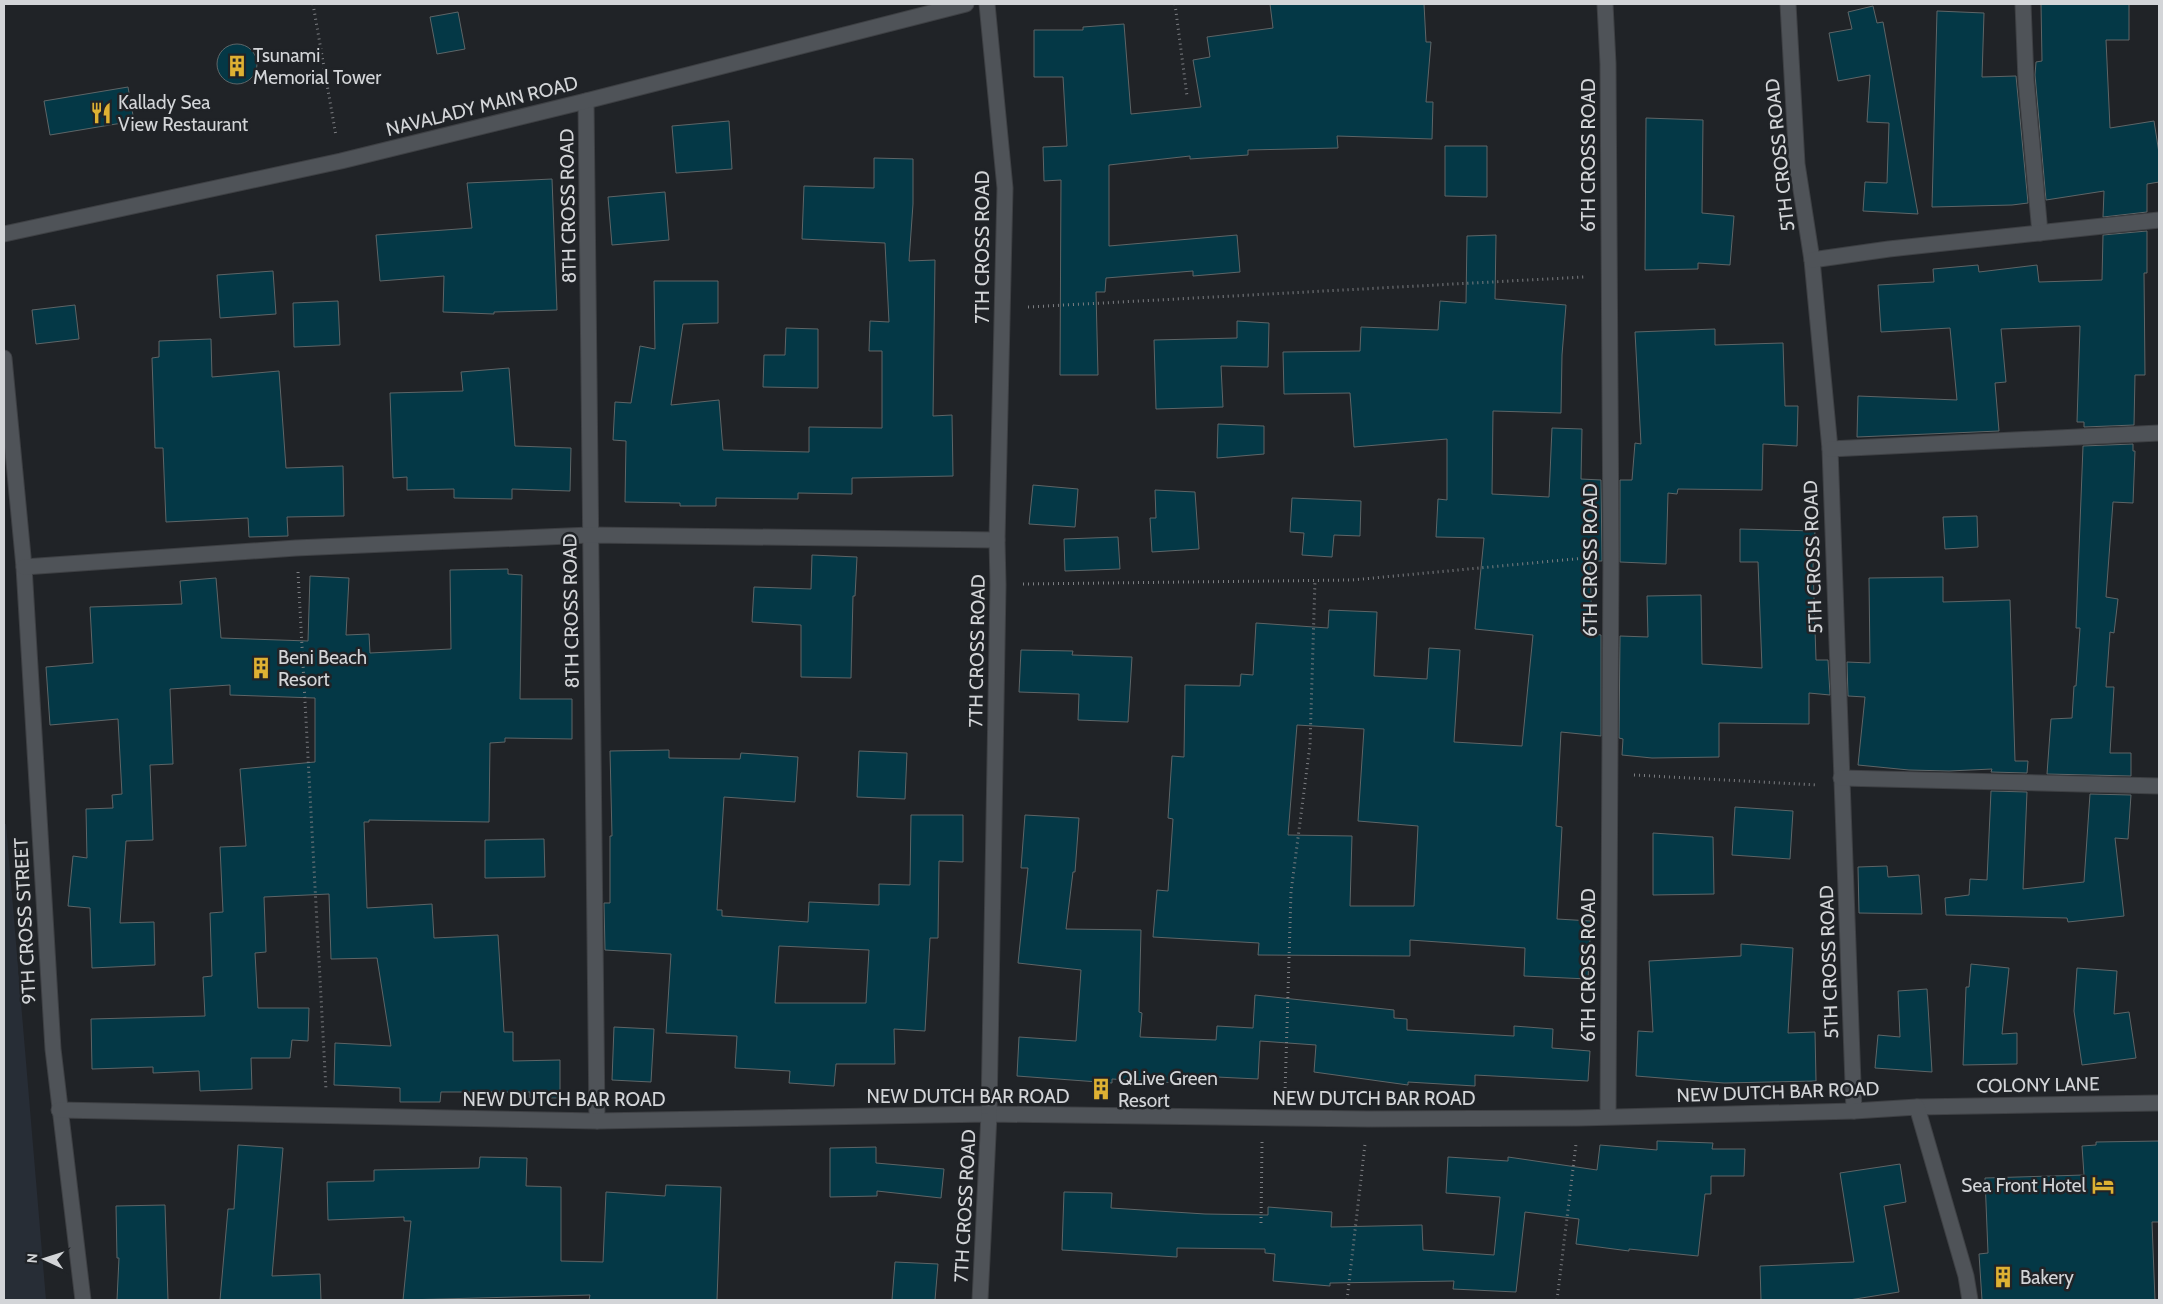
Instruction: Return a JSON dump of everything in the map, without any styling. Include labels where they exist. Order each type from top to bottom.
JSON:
[{"type":"street","name":"NAVALADY MAIN ROAD","points":[[4,234],[341,161],[966,4]]},
{"type":"street","name":"7TH CROSS ROAD","points":[[980,1300],[989,1114],[998,585],[997,540],[1005,188],[987,4]]},
{"type":"street","name":"6TH CROSS ROAD","points":[[1605,4],[1608,64],[1611,555],[1608,774],[1608,1116]]},
{"type":"street","name":"5TH CROSS ROAD","points":[[1788,4],[1797,164],[1812,260],[1830,449],[1854,1111]]},
{"type":"street","points":[[2023,4],[2026,80],[2040,233]]},
{"type":"street","name":"8TH CROSS ROAD","points":[[586,101],[598,1121]]},
{"type":"street","points":[[1812,260],[1889,249],[2159,220]]},
{"type":"street","name":"9TH CROSS STREET","points":[[4,358],[24,567],[53,1049],[83,1300]]},
{"type":"street","points":[[1830,449],[2159,433]]},
{"type":"street","points":[[24,567],[296,548],[590,534],[997,540]]},
{"type":"street","points":[[1842,782],[2159,786]]},
{"type":"street","name":"COLONY LANE","points":[[1917,1107],[2159,1103]]},
{"type":"street","points":[[1917,1107],[1966,1276],[1970,1300]]},
{"type":"street","name":"NEW DUTCH BAR ROAD","points":[[59,1110],[598,1121],[989,1114],[1368,1119],[1578,1118],[1854,1111],[1917,1107]]},
{"type":"path","points":[[313,4],[341,161]]},
{"type":"path","points":[[1175,4],[1187,96]]},
{"type":"path","points":[[1003,309],[1609,276]]},
{"type":"path","points":[[296,548],[327,1116]]},
{"type":"path","points":[[998,585],[1352,580],[1611,555]]},
{"type":"path","points":[[1285,1117],[1291,892],[1310,745],[1315,580]]},
{"type":"path","points":[[1608,774],[1842,782]]},
{"type":"path","points":[[1261,1223],[1262,1117]]},
{"type":"path","points":[[1557,1300],[1578,1118]]},
{"type":"path","points":[[1347,1300],[1368,1119]]},
{"type":"shaded area","points":[[4,824],[6,824],[46,1300],[4,1300]]},
{"type":"building","points":[[1270,4],[1424,4],[1426,42],[1431,42],[1426,102],[1433,102],[1432,139],[1337,136],[1338,148],[1248,150],[1248,155],[1190,159],[1190,156],[1109,165],[1109,246],[1237,235],[1240,272],[1193,276],[1193,271],[1106,278],[1105,292],[1096,292],[1098,375],[1060,375],[1061,180],[1044,181],[1043,147],[1067,146],[1063,77],[1034,77],[1034,30],[1083,30],[1083,27],[1124,24],[1131,114],[1201,107],[1193,60],[1210,57],[1207,37],[1273,28]]},
{"type":"building","points":[[2041,4],[2129,4],[2129,40],[2106,40],[2110,128],[2154,121],[2159,153],[2159,182],[2147,184],[2147,212],[2103,217],[2104,191],[2046,200],[2035,75],[2036,62],[2042,61]]},
{"type":"building","points":[[1873,6],[1877,23],[1883,22],[1918,214],[1863,211],[1865,182],[1887,183],[1889,123],[1867,122],[1870,75],[1838,81],[1829,33],[1852,29],[1848,12]]},
{"type":"building","points":[[1937,11],[1984,13],[1982,77],[2016,76],[2028,203],[1932,207]]},
{"type":"building","points":[[458,12],[465,49],[437,54],[430,17]]},
{"type":"building","name":"Tsunami Memorial Tower","points":[[237,44],[251,50],[257,64],[251,78],[237,84],[223,78],[217,64],[223,50]]},
{"type":"building","points":[[128,87],[134,121],[50,135],[44,101]]},
{"type":"building","points":[[1646,118],[1703,120],[1702,213],[1734,216],[1730,265],[1698,263],[1698,269],[1645,270]]},
{"type":"building","points":[[729,121],[732,169],[676,173],[672,126]]},
{"type":"building","points":[[1445,146],[1487,146],[1487,197],[1445,196]]},
{"type":"building","points":[[874,158],[913,159],[913,204],[909,261],[935,260],[933,416],[952,415],[953,476],[852,478],[852,494],[798,493],[798,499],[716,498],[716,506],[680,506],[680,503],[625,502],[626,441],[613,440],[615,402],[631,403],[640,346],[655,349],[654,281],[718,281],[718,323],[683,324],[671,405],[719,400],[723,450],[809,452],[809,427],[882,428],[882,351],[869,351],[870,321],[889,322],[885,243],[802,239],[804,186],[874,188]]},
{"type":"building","points":[[552,179],[557,310],[494,312],[494,314],[443,312],[444,276],[380,281],[376,235],[472,228],[467,183]]},
{"type":"building","points":[[665,192],[669,240],[612,245],[608,197]]},
{"type":"building","points":[[2147,231],[2147,273],[2144,273],[2145,375],[2135,375],[2134,425],[2084,427],[2084,422],[2077,422],[2080,326],[2001,329],[2006,382],[1995,383],[1999,431],[1857,437],[1858,396],[1957,400],[1950,328],[1881,332],[1878,285],[1934,282],[1933,269],[1978,265],[1979,272],[2037,265],[2039,282],[2102,280],[2103,235]]},
{"type":"building","points":[[1496,235],[1495,299],[1566,305],[1562,355],[1561,413],[1493,411],[1492,494],[1549,497],[1552,428],[1582,429],[1581,479],[1601,480],[1602,561],[1590,561],[1592,634],[1601,635],[1601,736],[1561,732],[1556,826],[1562,827],[1557,919],[1591,921],[1588,979],[1524,976],[1525,948],[1410,940],[1410,956],[1258,955],[1259,943],[1153,937],[1157,890],[1168,891],[1173,819],[1168,818],[1172,756],[1184,757],[1185,685],[1240,686],[1241,674],[1253,675],[1256,623],[1328,628],[1329,610],[1377,612],[1374,676],[1427,679],[1429,648],[1460,650],[1454,742],[1522,746],[1533,635],[1475,629],[1484,538],[1436,537],[1438,499],[1447,500],[1447,439],[1354,447],[1350,393],[1284,394],[1283,352],[1360,351],[1361,327],[1438,330],[1440,301],[1466,303],[1467,236]],"holes":[[[1297,725],[1364,729],[1358,821],[1418,826],[1414,906],[1350,906],[1352,836],[1288,835]]]},
{"type":"building","points":[[273,271],[276,314],[220,318],[217,275]]},
{"type":"building","points":[[338,301],[340,345],[294,347],[293,303]]},
{"type":"building","points":[[75,305],[79,339],[36,344],[32,310]]},
{"type":"building","points":[[1237,321],[1269,323],[1268,367],[1221,366],[1223,407],[1156,409],[1154,340],[1237,338]]},
{"type":"building","points":[[786,328],[818,329],[818,388],[763,387],[764,355],[785,355]]},
{"type":"building","points":[[1715,329],[1715,345],[1783,343],[1785,406],[1798,406],[1797,446],[1763,444],[1762,490],[1678,489],[1677,494],[1668,493],[1666,564],[1620,562],[1620,480],[1632,480],[1635,443],[1641,444],[1635,332]]},
{"type":"building","points":[[211,339],[212,377],[279,371],[286,468],[343,466],[344,516],[287,517],[288,536],[249,537],[248,518],[166,522],[163,448],[155,448],[152,358],[159,357],[159,341]]},
{"type":"building","points":[[509,368],[515,446],[571,448],[570,491],[512,489],[512,499],[454,498],[454,489],[407,490],[407,477],[393,478],[390,393],[463,391],[461,372]]},
{"type":"building","points":[[1218,424],[1264,426],[1264,454],[1217,458]]},
{"type":"building","points":[[2133,444],[2133,451],[2135,451],[2133,503],[2113,502],[2106,597],[2118,599],[2114,633],[2110,632],[2106,687],[2114,687],[2110,753],[2131,753],[2131,776],[2047,774],[2051,719],[2072,718],[2074,686],[2076,686],[2080,628],[2076,628],[2083,446]]},
{"type":"building","points":[[1033,485],[1078,489],[1075,527],[1029,524]]},
{"type":"building","points":[[1155,490],[1195,492],[1199,549],[1152,552],[1150,518],[1156,518]]},
{"type":"building","points":[[1292,498],[1361,501],[1360,536],[1334,535],[1332,557],[1302,555],[1304,533],[1290,532]]},
{"type":"building","points":[[1977,516],[1978,547],[1945,549],[1943,517]]},
{"type":"building","points":[[1740,529],[1815,531],[1813,566],[1816,660],[1828,660],[1830,695],[1809,693],[1809,724],[1719,723],[1719,757],[1652,758],[1622,755],[1623,739],[1619,738],[1620,636],[1648,637],[1647,596],[1701,595],[1702,664],[1762,668],[1758,562],[1740,562]]},
{"type":"building","points":[[1118,537],[1120,569],[1065,571],[1064,539]]},
{"type":"building","points":[[812,555],[857,557],[855,596],[853,596],[851,678],[801,677],[801,625],[752,622],[754,587],[811,589]]},
{"type":"building","points":[[508,569],[508,574],[522,575],[520,699],[572,699],[572,739],[505,738],[505,742],[490,743],[489,822],[369,820],[369,822],[364,822],[367,908],[432,904],[434,938],[498,935],[504,1032],[513,1032],[513,1061],[560,1060],[560,1098],[530,1098],[530,1092],[441,1092],[440,1102],[400,1102],[400,1088],[334,1085],[335,1043],[391,1046],[377,958],[331,959],[329,894],[264,897],[266,952],[255,953],[258,1008],[309,1008],[308,1041],[292,1040],[290,1058],[251,1058],[252,1089],[200,1091],[199,1071],[153,1073],[153,1067],[92,1069],[91,1019],[205,1016],[203,977],[212,976],[210,913],[223,912],[220,847],[246,846],[240,769],[315,762],[315,698],[230,695],[230,685],[170,689],[173,764],[150,765],[153,840],[126,841],[120,923],[154,922],[155,965],[92,968],[90,908],[68,906],[73,856],[87,858],[86,809],[113,808],[112,795],[122,794],[118,719],[50,725],[46,667],[93,663],[90,607],[182,604],[180,581],[216,578],[221,638],[308,641],[310,576],[349,578],[346,635],[369,634],[370,653],[451,649],[450,570]]},
{"type":"building","points":[[1943,577],[1943,602],[2010,600],[2015,761],[2028,761],[2027,773],[1991,772],[1992,769],[1909,770],[1858,765],[1865,697],[1848,696],[1847,662],[1870,663],[1869,578]]},
{"type":"building","points":[[1021,650],[1073,651],[1072,655],[1132,657],[1128,722],[1078,720],[1079,694],[1019,692]]},
{"type":"building","points":[[669,750],[669,758],[740,759],[741,753],[798,757],[795,802],[724,797],[717,910],[722,910],[722,916],[808,922],[809,902],[879,905],[879,884],[910,885],[911,815],[963,815],[963,862],[939,861],[938,938],[930,938],[925,1031],[894,1029],[895,1064],[836,1064],[834,1086],[789,1083],[790,1071],[735,1068],[737,1036],[666,1033],[671,954],[605,950],[604,903],[610,903],[610,836],[612,836],[610,751]],"holes":[[[779,946],[869,950],[866,1003],[775,1003]]]},
{"type":"building","points":[[859,751],[907,753],[905,799],[857,797]]},
{"type":"building","points":[[1991,791],[2027,792],[2023,889],[2084,882],[2090,794],[2131,795],[2128,839],[2115,838],[2124,916],[2068,922],[2067,918],[1946,915],[1945,898],[1969,895],[1970,879],[1987,880]]},
{"type":"building","points":[[1735,807],[1793,811],[1790,859],[1732,855]]},
{"type":"building","points":[[1025,815],[1079,818],[1075,872],[1073,872],[1066,929],[1141,930],[1139,1012],[1142,1013],[1140,1037],[1216,1040],[1217,1026],[1253,1028],[1255,995],[1394,1010],[1394,1018],[1407,1019],[1407,1030],[1514,1036],[1514,1026],[1553,1029],[1552,1048],[1590,1051],[1588,1081],[1475,1075],[1475,1086],[1408,1082],[1408,1085],[1314,1072],[1316,1045],[1260,1041],[1258,1079],[1196,1076],[1195,1084],[1112,1079],[1112,1083],[1017,1076],[1019,1037],[1076,1041],[1081,970],[1018,963],[1028,868],[1021,868]]},
{"type":"building","points":[[1653,833],[1713,837],[1714,894],[1653,895]]},
{"type":"building","points":[[544,839],[545,877],[485,878],[485,840]]},
{"type":"building","points":[[1887,866],[1888,877],[1919,875],[1922,914],[1859,913],[1858,867]]},
{"type":"building","points":[[1741,944],[1793,948],[1788,1033],[1815,1032],[1816,1081],[1724,1083],[1636,1076],[1638,1031],[1653,1032],[1649,961],[1741,956]]},
{"type":"building","points":[[1971,964],[2009,968],[2002,1034],[2017,1033],[2017,1064],[1963,1065],[1966,987],[1969,987]]},
{"type":"building","points":[[2077,968],[2117,971],[2114,1014],[2129,1012],[2136,1058],[2082,1065],[2074,1011]]},
{"type":"building","points":[[1927,989],[1932,1072],[1875,1068],[1878,1035],[1900,1037],[1898,991]]},
{"type":"building","points":[[614,1027],[654,1029],[651,1082],[612,1080]]},
{"type":"building","points":[[1657,1141],[1713,1143],[1712,1149],[1745,1149],[1744,1176],[1711,1176],[1711,1194],[1705,1194],[1698,1256],[1629,1249],[1629,1251],[1576,1244],[1579,1219],[1525,1212],[1516,1292],[1453,1289],[1454,1281],[1330,1283],[1330,1286],[1273,1281],[1275,1254],[1265,1253],[1265,1249],[1177,1248],[1177,1257],[1062,1250],[1064,1192],[1112,1193],[1111,1208],[1205,1214],[1268,1215],[1268,1207],[1332,1212],[1331,1227],[1422,1225],[1423,1250],[1494,1255],[1500,1197],[1446,1193],[1448,1157],[1508,1161],[1508,1157],[1597,1170],[1600,1145],[1657,1150]]},
{"type":"building","points":[[2159,1141],[2159,1222],[2152,1222],[2155,1300],[1982,1300],[1979,1254],[1988,1253],[1985,1178],[2084,1175],[2082,1146],[2096,1145],[2096,1142]]},
{"type":"building","points":[[238,1145],[283,1148],[272,1276],[320,1274],[321,1300],[220,1300],[228,1209],[234,1209]]},
{"type":"building","points":[[876,1147],[876,1163],[944,1169],[941,1198],[877,1191],[877,1196],[830,1197],[830,1148]]},
{"type":"building","points":[[480,1157],[527,1158],[526,1186],[561,1187],[561,1261],[603,1262],[606,1192],[665,1196],[666,1185],[721,1187],[717,1300],[589,1300],[590,1295],[403,1300],[411,1221],[404,1221],[404,1217],[328,1220],[327,1182],[374,1181],[374,1170],[479,1168]]},
{"type":"building","points":[[1900,1164],[1906,1202],[1884,1206],[1899,1292],[1849,1300],[1761,1300],[1760,1266],[1854,1262],[1840,1173]]},
{"type":"building","points":[[165,1205],[168,1300],[117,1300],[119,1258],[117,1258],[116,1206]]},
{"type":"building","points":[[895,1262],[938,1264],[935,1300],[892,1300]]},
{"type":"place","name":"Tsunami Memorial Tower","points":[[237,66]]},
{"type":"place","name":"Kallady Sea View Restaurant","points":[[101,113]]},
{"type":"place","name":"Beni Beach Resort","points":[[261,668]]},
{"type":"place","name":"QLive Green Resort","points":[[1101,1089]]},
{"type":"place","name":"Sea Front Hotel","points":[[2103,1185]]},
{"type":"place","name":"Bakery","points":[[2003,1277]]}]
